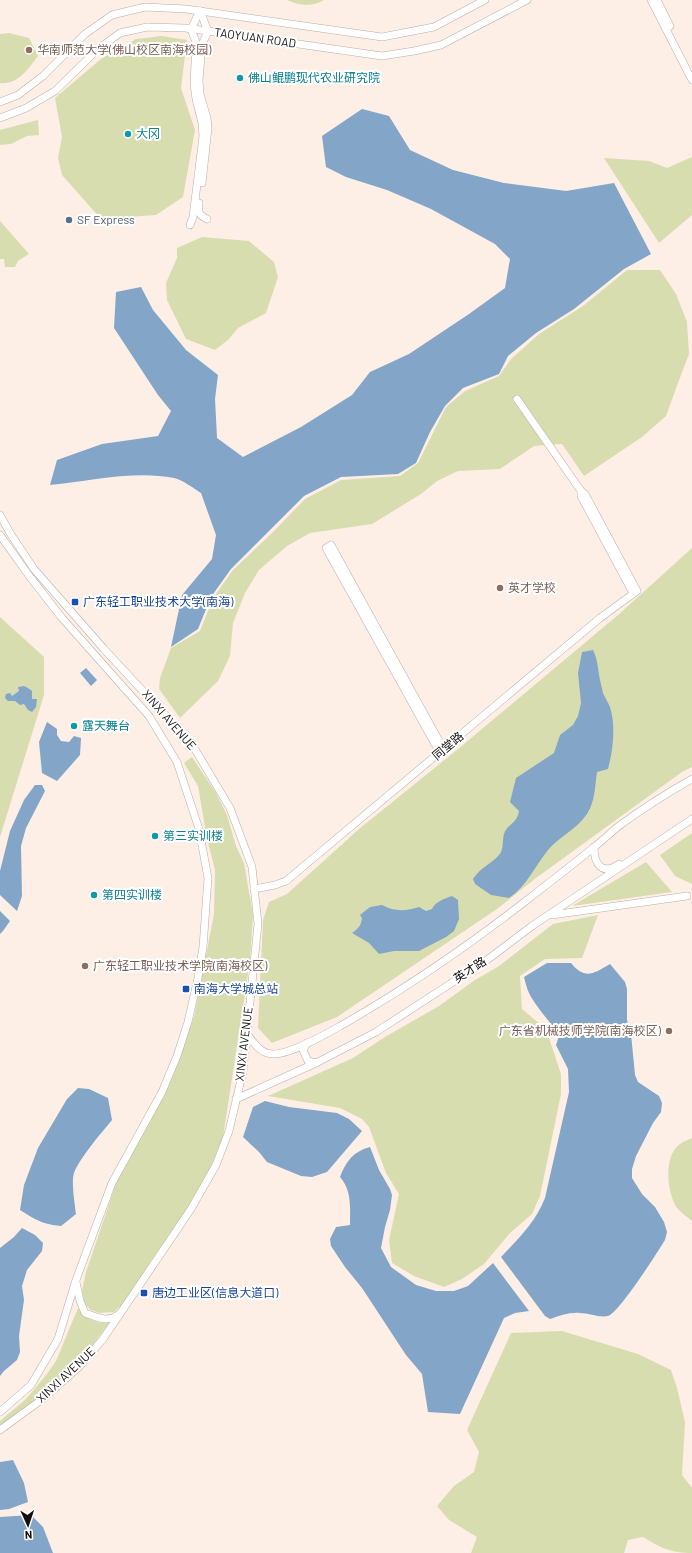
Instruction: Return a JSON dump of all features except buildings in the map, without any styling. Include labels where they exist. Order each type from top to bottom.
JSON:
[{"type":"main road","name":"TAOYUAN ROAD","points":[[0,102],[18,95],[43,76],[86,34],[112,15],[145,7],[186,9],[382,37],[434,27],[485,0]]},
{"type":"main road","name":"TAOYUAN ROAD","points":[[0,118],[26,108],[55,91],[98,49],[120,33],[147,27],[191,29],[382,56],[441,45],[527,0]]},
{"type":"main road","points":[[651,0],[692,80]]},
{"type":"main road","points":[[657,0],[692,71]]},
{"type":"main road","points":[[190,225],[193,216],[203,136],[202,122],[194,84],[196,42],[191,29],[200,11]]},
{"type":"main road","points":[[200,11],[208,31],[202,45],[199,81],[200,94],[208,128],[198,211],[201,216],[207,219]]},
{"type":"main road","name":"同堂路","points":[[254,889],[275,886],[286,881],[442,752],[600,618],[635,592],[581,496],[580,491],[517,399]]},
{"type":"main road","name":"XINXI AVENUE","points":[[0,515],[34,569],[104,649],[179,730],[196,751],[230,808],[252,867],[258,924],[243,1071],[229,1131],[216,1165],[191,1209],[102,1340],[80,1366],[44,1398],[0,1430]]},
{"type":"main road","name":"XINXI AVENUE","points":[[0,535],[62,618],[149,716],[177,762],[200,829],[208,878],[198,978],[188,1022],[177,1056],[162,1092],[112,1183],[76,1280],[58,1339],[31,1385],[0,1412]]},
{"type":"main road","points":[[328,547],[442,752]]},
{"type":"main road","points":[[247,1034],[255,1046],[272,1054],[288,1051],[322,1036],[391,996],[446,960],[526,901],[618,827],[643,809],[692,779]]},
{"type":"main road","points":[[594,847],[594,857],[597,864],[608,869],[615,867],[692,816]]},
{"type":"main road","name":"英才路","points":[[236,1099],[316,1063],[376,1032],[487,960],[549,915],[692,819]]},
{"type":"main road","points":[[549,915],[687,896]]},
{"type":"main road","points":[[306,1043],[303,1050],[306,1057],[308,1061],[316,1063]]},
{"type":"main road","points":[[76,1280],[80,1301],[85,1313],[98,1318],[112,1319],[121,1313]]},
{"type":"green space","points":[[287,0],[324,0],[315,4],[306,5],[296,4]]},
{"type":"green space","points":[[9,33],[29,38],[38,56],[26,71],[17,79],[6,83],[0,83],[0,34]]},
{"type":"green space","points":[[162,36],[187,40],[181,88],[195,130],[183,197],[156,215],[101,219],[62,175],[58,158],[62,137],[55,98],[101,59],[136,39]]},
{"type":"green space","points":[[38,120],[39,135],[27,136],[11,144],[0,145],[0,130]]},
{"type":"green space","points":[[692,157],[692,215],[659,243],[604,158],[649,161],[667,168]]},
{"type":"green space","points":[[0,221],[29,254],[18,261],[15,267],[5,267],[4,259],[0,259]]},
{"type":"green space","points":[[202,237],[249,241],[274,262],[278,277],[266,313],[238,328],[228,340],[215,350],[186,339],[167,300],[166,283],[177,258],[177,248]]},
{"type":"green space","points":[[627,270],[660,270],[676,294],[687,322],[689,354],[666,416],[642,437],[584,476],[562,444],[534,446],[500,469],[458,471],[437,481],[421,494],[372,524],[310,533],[287,546],[259,570],[245,593],[233,623],[230,656],[218,681],[180,718],[159,689],[160,678],[171,648],[200,631],[213,598],[233,570],[305,499],[341,480],[400,476],[418,463],[446,407],[465,391],[499,376],[511,359],[539,334],[583,306]]},
{"type":"green space","points":[[692,548],[692,767],[682,772],[536,878],[497,909],[337,1017],[272,1043],[258,1028],[263,920],[269,902],[287,894],[359,829],[458,749],[618,615]]},
{"type":"green space","points":[[0,617],[44,657],[44,695],[0,837]]},
{"type":"green space","points":[[192,757],[216,793],[227,815],[236,846],[244,863],[253,915],[250,961],[223,1137],[210,1168],[180,1220],[150,1262],[123,1304],[114,1312],[99,1313],[91,1310],[85,1304],[82,1291],[86,1272],[119,1175],[128,1162],[174,1073],[194,1017],[214,914],[215,870],[207,839],[198,786],[184,763]]},
{"type":"green space","points":[[692,833],[692,884],[675,876],[660,855]]},
{"type":"green space","points":[[646,862],[672,892],[572,906]]},
{"type":"green space","points":[[598,915],[582,958],[545,959],[520,976],[522,1009],[546,1029],[561,1074],[561,1094],[540,1196],[532,1214],[510,1233],[484,1264],[462,1279],[444,1287],[414,1276],[392,1263],[389,1240],[399,1194],[386,1173],[369,1127],[362,1119],[340,1108],[268,1096],[353,1058],[385,1037],[439,1006],[475,980],[499,966],[553,924]]},
{"type":"green space","points":[[692,1138],[692,1221],[677,1208],[671,1193],[668,1175],[671,1157],[675,1150],[682,1143]]},
{"type":"green space","points":[[78,1308],[84,1315],[92,1320],[100,1323],[109,1323],[90,1349],[71,1368],[41,1396],[0,1426],[0,1421],[26,1399],[56,1361]]},
{"type":"green space","points":[[562,1331],[638,1354],[671,1370],[685,1422],[682,1475],[692,1488],[692,1553],[666,1549],[643,1537],[628,1540],[624,1553],[471,1553],[477,1537],[449,1520],[437,1506],[454,1486],[474,1472],[479,1452],[467,1430],[511,1333]]},
{"type":"water","points":[[362,109],[389,116],[410,150],[453,170],[504,183],[566,191],[614,183],[651,254],[624,269],[574,309],[536,333],[508,356],[499,374],[463,388],[445,406],[430,432],[416,463],[398,474],[341,477],[304,496],[231,569],[211,597],[198,629],[171,647],[182,595],[212,559],[216,535],[201,493],[184,482],[174,478],[144,475],[112,477],[50,485],[57,460],[102,444],[158,436],[171,411],[158,395],[114,328],[116,292],[141,287],[153,310],[186,350],[218,375],[215,399],[217,438],[243,457],[301,427],[352,395],[370,372],[409,354],[505,288],[510,259],[495,244],[431,209],[387,190],[346,177],[326,167],[322,136]]},
{"type":"water","points":[[593,650],[597,661],[603,693],[612,714],[612,746],[608,769],[597,772],[593,799],[587,814],[578,824],[548,850],[521,888],[509,898],[491,895],[475,884],[473,879],[501,853],[505,831],[518,815],[519,811],[510,802],[516,778],[554,753],[560,735],[573,725],[578,716],[581,703],[578,673],[582,652]]},
{"type":"water","points":[[86,668],[97,680],[91,686],[80,673]]},
{"type":"water","points":[[24,686],[32,691],[32,699],[37,699],[36,707],[32,712],[28,710],[24,704],[20,705],[15,701],[8,701],[5,698],[6,694],[10,693],[12,696],[19,691],[18,687]]},
{"type":"water","points":[[47,722],[57,729],[57,735],[61,741],[69,742],[74,736],[81,738],[80,755],[57,781],[42,773],[39,742]]},
{"type":"water","points":[[35,785],[42,785],[45,791],[26,828],[21,846],[22,896],[17,911],[0,895],[0,871],[10,831],[24,800]]},
{"type":"water","points":[[452,896],[458,900],[459,919],[454,931],[446,937],[419,951],[394,951],[379,954],[369,943],[352,933],[358,929],[360,925],[362,918],[360,915],[370,907],[382,905],[391,909],[400,910],[419,907],[426,911],[432,909],[440,901]]},
{"type":"water","points":[[0,911],[10,921],[0,934]]},
{"type":"water","points":[[547,963],[571,963],[581,972],[589,974],[594,973],[610,964],[625,982],[627,989],[627,1020],[631,1034],[635,1075],[638,1082],[659,1096],[662,1103],[661,1112],[653,1123],[636,1156],[632,1169],[632,1178],[642,1194],[655,1207],[664,1222],[667,1232],[665,1240],[628,1295],[613,1313],[608,1316],[576,1313],[565,1314],[550,1319],[545,1316],[501,1257],[531,1223],[545,1198],[569,1092],[568,1069],[556,1045],[559,1036],[531,997],[524,977]]},
{"type":"water","points":[[78,1088],[89,1089],[108,1098],[112,1120],[86,1153],[74,1173],[73,1187],[76,1214],[61,1226],[54,1225],[39,1221],[20,1210],[24,1185],[38,1148],[67,1099]]},
{"type":"water","points":[[265,1101],[289,1107],[337,1113],[349,1119],[362,1131],[327,1172],[312,1177],[301,1176],[267,1162],[243,1137],[253,1107]]},
{"type":"water","points":[[370,1147],[379,1170],[392,1195],[381,1248],[391,1267],[416,1285],[436,1291],[454,1291],[468,1286],[493,1263],[529,1311],[515,1313],[504,1318],[460,1414],[428,1412],[422,1374],[406,1355],[362,1288],[345,1267],[331,1246],[330,1239],[336,1227],[350,1225],[350,1206],[347,1188],[340,1177],[345,1166],[355,1154]]},
{"type":"water","points":[[22,1228],[35,1235],[43,1243],[42,1251],[27,1270],[22,1286],[24,1300],[19,1336],[20,1352],[17,1360],[0,1376],[0,1248],[14,1237]]},
{"type":"water","points":[[13,1460],[24,1483],[28,1502],[9,1509],[0,1510],[0,1462]]},
{"type":"water","points":[[31,1515],[43,1527],[53,1553],[0,1553],[0,1517]]},
{"type":"place","name":"华南师范大学(佛山校区南海校园)","points":[[29,50]]},
{"type":"place","name":"佛山鲲鹏现代农业研究院","points":[[240,78]]},
{"type":"place","name":"大冈","points":[[128,134]]},
{"type":"place","name":"SF Express","points":[[69,220]]},
{"type":"place","name":"英才学校","points":[[500,588]]},
{"type":"place","name":"广东轻工职业技术大学(南海)","points":[[75,602]]},
{"type":"place","name":"露天舞台","points":[[74,726]]},
{"type":"place","name":"第三实训楼","points":[[155,836]]},
{"type":"place","name":"第四实训楼","points":[[94,895]]},
{"type":"place","name":"广东轻工职业技术学院(南海校区)","points":[[85,966]]},
{"type":"place","name":"南海大学城总站","points":[[186,989]]},
{"type":"place","name":"广东省机械技师学院(南海校区)","points":[[669,1031]]},
{"type":"place","name":"唐边工业区(信息大道口)","points":[[144,1293]]}]
